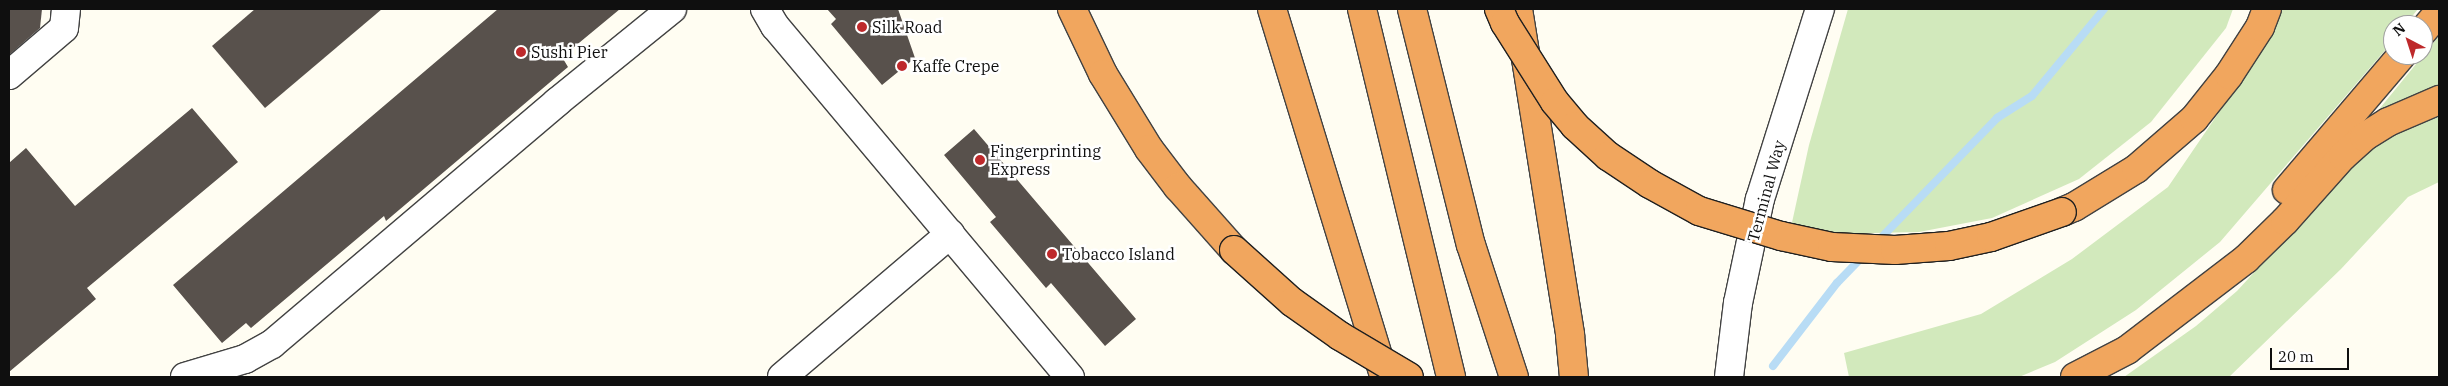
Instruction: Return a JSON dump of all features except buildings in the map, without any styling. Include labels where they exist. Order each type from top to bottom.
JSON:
[{"type":"highway","points":[[1072,9],[1103,74],[1149,149],[1184,194],[1234,250],[1292,302],[1340,336],[1409,377]]},
{"type":"highway","points":[[1272,9],[1384,377]]},
{"type":"highway","points":[[1362,9],[1451,377]]},
{"type":"highway","points":[[1412,9],[1472,245],[1514,377]]},
{"type":"highway","points":[[1499,9],[1504,24],[1555,102],[1575,126],[1608,156],[1650,184],[1699,210],[1781,236],[1832,247],[1895,250],[1949,246],[1990,237],[2074,207],[2136,169],[2194,119],[2229,75],[2260,27],[2268,9]]},
{"type":"highway","points":[[1518,9],[1570,335],[1574,377]]},
{"type":"highway","points":[[2193,300],[2393,65]]},
{"type":"highway","points":[[2075,377],[2127,350],[2220,280],[2266,240],[2343,156],[2364,137],[2404,113],[2439,100]]},
{"type":"street","points":[[9,74],[64,28],[66,9]]},
{"type":"street","points":[[185,377],[245,359],[272,344],[557,102],[672,9]]},
{"type":"street","points":[[764,9],[775,26],[1070,377]]},
{"type":"street","name":"Terminal Way","points":[[1729,377],[1738,303],[1760,200],[1820,9]]},
{"type":"street","points":[[782,377],[950,234]]},
{"type":"green space","points":[[1848,9],[2233,9],[2226,28],[2151,122],[2079,179],[1992,218],[1919,232],[1828,234],[1791,227],[1809,145]]},
{"type":"green space","points":[[2280,9],[2418,9],[2413,15],[2383,15],[2383,53],[2220,242],[2136,310],[2055,362],[2019,377],[1849,377],[1844,353],[1981,314],[2072,259],[2168,187],[2241,80]]},
{"type":"green space","points":[[2439,36],[2439,84],[2376,113],[2415,65],[2433,65],[2433,43]]},
{"type":"green space","points":[[2439,117],[2439,182],[2408,197],[2341,269],[2229,377],[2124,377],[2196,326],[2237,291],[2294,229],[2336,178],[2367,152],[2397,133]]},
{"type":"waterway","points":[[1877,242],[1997,118],[2032,96],[2104,9]]},
{"type":"waterway","points":[[1773,366],[1837,283],[1863,256]]},
{"type":"place","name":"Silk Road","points":[[862,27]]},
{"type":"place","name":"Sushi Pier","points":[[521,52]]},
{"type":"place","name":"Kaffe Crepe","points":[[902,66]]},
{"type":"place","name":"Fingerprinting Express","points":[[980,160]]},
{"type":"place","name":"Tobacco Island","points":[[1052,254]]}]
